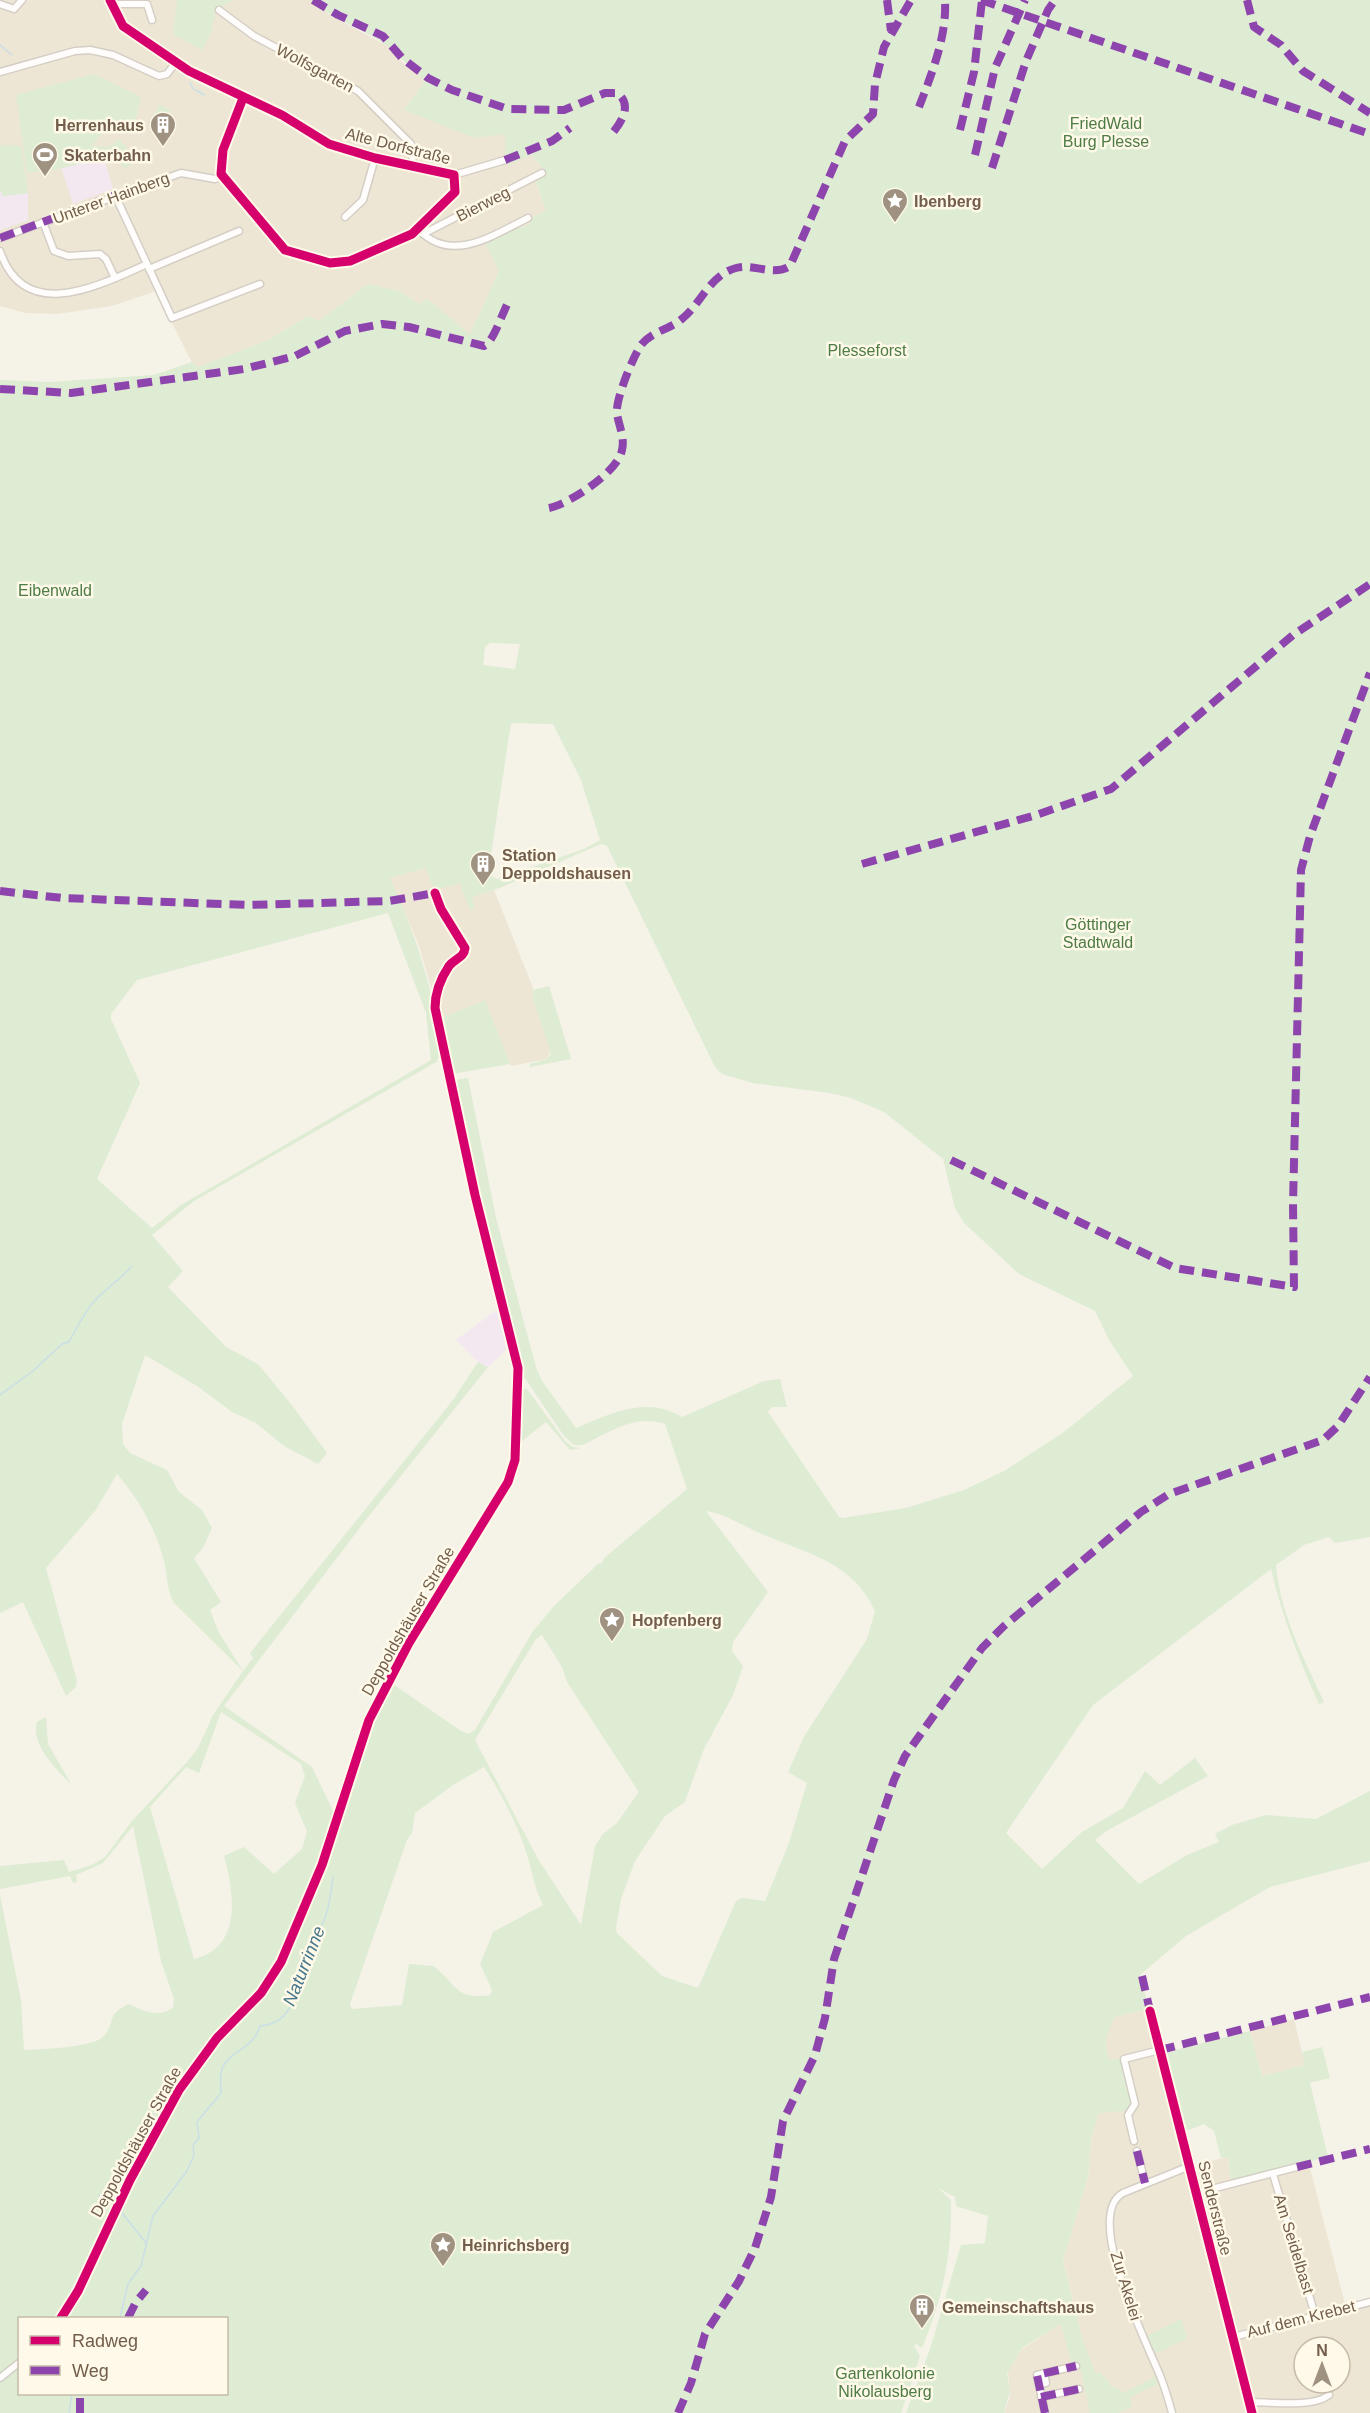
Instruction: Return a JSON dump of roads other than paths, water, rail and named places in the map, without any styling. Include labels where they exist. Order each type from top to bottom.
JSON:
[{"type":"street","points":[[0,4],[14,9],[22,0]]},
{"type":"street","points":[[111,2],[147,4],[152,20]]},
{"type":"street","name":"Alte Dorfstraße","points":[[111,2],[123,26],[176,62],[243,98],[282,115],[329,144],[411,167],[454,175],[456,189],[453,196],[420,231],[350,261],[330,263],[285,250],[240,194],[223,177]]},
{"type":"street","name":"Wolfsgarten","points":[[219,10],[254,36],[358,91],[411,144],[414,152],[411,167]]},
{"type":"street","points":[[0,72],[81,50],[113,55],[159,76],[167,74],[176,62]]},
{"type":"street","points":[[223,177],[220,168],[223,150],[243,98]]},
{"type":"street","points":[[345,217],[363,200],[375,158]]},
{"type":"street","points":[[454,175],[504,160]]},
{"type":"street","name":"Unterer Hainberg","points":[[0,238],[115,195],[182,173],[215,179],[223,177]]},
{"type":"street","name":"Bierweg","points":[[420,231],[542,173]]},
{"type":"street","points":[[115,195],[172,318],[260,284]]},
{"type":"street","points":[[420,231],[440,245],[460,246],[476,243],[528,218]]},
{"type":"street","points":[[43,222],[56,252],[68,256],[100,254],[106,260],[115,278]]},
{"type":"street","points":[[0,251],[2,262],[19,283],[40,293],[82,290],[238,231]]},
{"type":"street","name":"Deppoldshäuser Straße","points":[[62,2317],[78,2291],[130,2180],[179,2090],[217,2038],[261,1993],[281,1962],[322,1865],[369,1720],[409,1643],[500,1497],[513,1469],[519,1375],[463,1142],[447,1057],[436,1014],[436,997],[448,967],[464,954],[465,950],[435,894]]},
{"type":"street","name":"Senderstraße","points":[[1150,2011],[1252,2413]]},
{"type":"street","points":[[1134,2141],[1128,2115],[1135,2104],[1124,2059],[1160,2050]]},
{"type":"street","points":[[1137,2151],[1145,2183]]},
{"type":"street","name":"Zur Akelei","points":[[1172,2413],[1161,2378],[1126,2294],[1112,2237],[1113,2201],[1145,2183],[1190,2166]]},
{"type":"street","points":[[1196,2193],[1297,2168]]},
{"type":"street","name":"Am Seidelbast","points":[[1273,2174],[1314,2315]]},
{"type":"street","name":"Auf dem Krebet","points":[[1233,2337],[1370,2302]]},
{"type":"street","points":[[0,2378],[18,2364]]},
{"type":"street","points":[[1045,2413],[1037,2375],[1076,2366]]},
{"type":"street","points":[[1041,2397],[1079,2389]]},
{"type":"street","points":[[1249,2402],[1318,2401],[1329,2395]]},
{"type":"waterway","points":[[0,45],[12,55]]},
{"type":"waterway","points":[[190,83],[194,90]]},
{"type":"waterway","points":[[196,90],[204,95]]},
{"type":"waterway","points":[[455,1114],[470,1186]]},
{"type":"waterway","points":[[476,1211],[491,1273]]},
{"type":"waterway","points":[[0,1395],[33,1371],[62,1344],[69,1342],[97,1298],[132,1266]]},
{"type":"waterway","points":[[417,1624],[454,1565]]},
{"type":"waterway","points":[[372,1708],[375,1701]]},
{"type":"waterway","points":[[336,1810],[365,1724]]},
{"type":"waterway","name":"Naturrinne","points":[[120,2317],[128,2284],[141,2266],[153,2216],[187,2171],[194,2155],[193,2145],[199,2138],[197,2122],[221,2093],[221,2075],[225,2063],[252,2040],[260,2026],[281,2018],[289,2010],[294,2000],[306,1954],[327,1913],[333,1877]]},
{"type":"waterway","points":[[99,2195],[114,2205]]},
{"type":"waterway","points":[[119,2209],[146,2243]]},
{"type":"waterway","name":"Naturrinne","points":[[69,2413],[72,2395]]},
{"type":"place","name":"Herrenhaus","points":[[163,148]]},
{"type":"place","name":"Skaterbahn","points":[[45,178]]},
{"type":"place","name":"Ibenberg","points":[[895,224]]},
{"type":"place","name":"Station Deppoldshausen","points":[[483,887]]},
{"type":"place","name":"Hopfenberg","points":[[612,1643]]},
{"type":"place","name":"Heinrichsberg","points":[[443,2268]]},
{"type":"place","name":"Gemeinschaftshaus","points":[[922,2330]]},
{"type":"park label","name":"FriedWald Burg Plesse","points":[[1106,132]]},
{"type":"park label","name":"Plesseforst","points":[[867,350]]},
{"type":"park label","name":"Eibenwald","points":[[55,590]]},
{"type":"park label","name":"Göttinger Stadtwald","points":[[1098,933]]},
{"type":"park label","name":"Gartenkolonie Nikolausberg","points":[[885,2382]]}]
